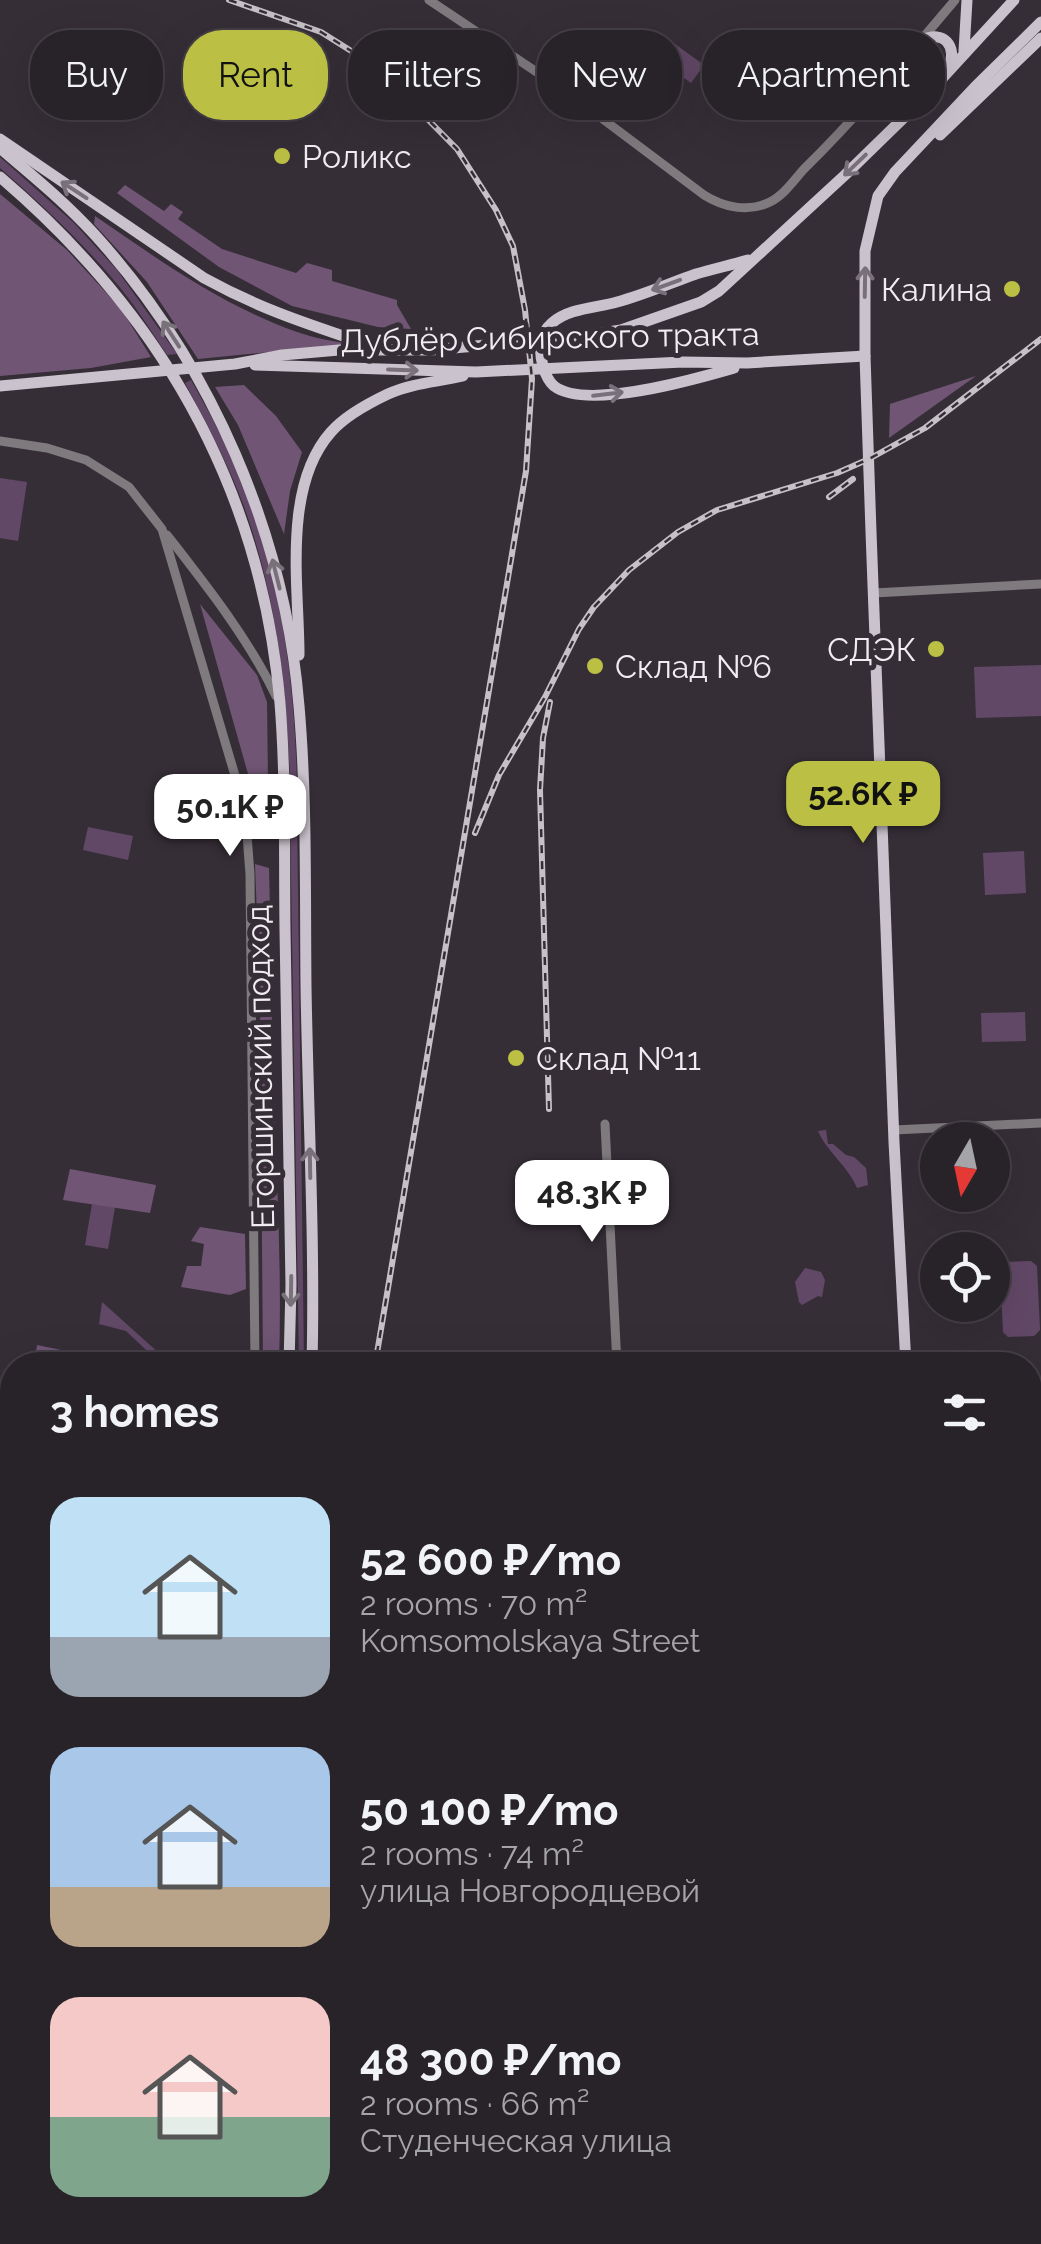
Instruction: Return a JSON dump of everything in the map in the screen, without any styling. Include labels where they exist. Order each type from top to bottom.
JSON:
[{"type":"main road","points":[[964,52],[967,0]]},
{"type":"main road","name":"Дублёр Сибирского тракта","points":[[0,386],[110,378],[339,350],[431,350],[575,337],[621,330],[701,302],[719,291],[845,175],[925,97],[1014,0]]},
{"type":"main road","points":[[905,1352],[865,356],[866,251],[878,196],[895,172],[1041,22]]},
{"type":"main road","points":[[874,208],[902,173],[1041,38]]},
{"type":"main road","points":[[945,40],[952,59],[947,70]]},
{"type":"main road","name":"Дублёр Сибирского тракта","points":[[0,139],[204,278],[262,308],[386,350]]},
{"type":"main road","points":[[0,148],[52,192],[94,235],[175,339],[244,475],[267,542],[292,646],[299,704]]},
{"type":"main road","points":[[0,177],[64,234],[97,271]]},
{"type":"main road","points":[[0,185],[97,271]]},
{"type":"main road","points":[[747,363],[665,385],[580,395],[554,386],[547,377],[540,348],[542,337],[554,321],[578,310],[616,303],[753,259]]},
{"type":"main road","name":"Егоршинский подход","points":[[97,271],[146,332],[200,421],[226,478],[259,573],[273,648],[284,791],[289,1352]]},
{"type":"main road","name":"Дублёр Сибирского тракта","points":[[235,364],[476,372],[865,356]]},
{"type":"main road","points":[[312,1352],[299,704],[299,510],[306,479],[333,430],[391,393],[476,372]]},
{"type":"street","points":[[429,0],[568,93],[719,205],[736,208],[770,202],[852,120]]},
{"type":"street","points":[[930,30],[955,0]]},
{"type":"street","points":[[0,441],[47,448],[86,460],[128,487],[203,581],[265,673],[280,704]]},
{"type":"street","points":[[162,529],[239,789],[249,855],[255,1352]]},
{"type":"street","points":[[181,587],[189,576],[203,581]]},
{"type":"street","points":[[874,593],[1041,584]]},
{"type":"street","points":[[894,1130],[1041,1123]]},
{"type":"street","points":[[605,1124],[616,1352]]},
{"type":"shaded area","points":[[682,49],[702,64],[691,83],[682,76]]},
{"type":"shaded area","points":[[0,157],[74,223],[117,270],[177,354],[167,355],[112,278],[0,168]]},
{"type":"shaded area","points":[[125,185],[164,211],[171,204],[183,212],[178,219],[222,249],[296,273],[307,263],[332,270],[332,281],[397,300],[411,329],[378,327],[292,306],[219,267],[117,193]]},
{"type":"shaded area","points":[[0,194],[67,250],[121,309],[151,357],[91,368],[0,376]]},
{"type":"shaded area","points":[[95,216],[192,281],[243,309],[303,334],[350,344],[198,359],[147,282],[94,224]]},
{"type":"shaded area","points":[[976,376],[889,438],[890,404]]},
{"type":"shaded area","points":[[191,380],[248,495],[272,577],[293,702],[297,787],[290,787],[279,649],[266,582],[234,481],[185,383]]},
{"type":"shaded area","points":[[244,385],[276,416],[302,452],[290,491],[284,534],[238,425],[215,387]]},
{"type":"shaded area","points":[[0,478],[27,482],[18,541],[0,538]]},
{"type":"shaded area","points":[[200,604],[257,675],[267,702],[268,781],[252,788]]},
{"type":"shaded area","points":[[1041,665],[1041,716],[976,718],[974,667]]},
{"type":"shaded area","points":[[290,813],[297,813],[304,1352],[299,1352]]},
{"type":"shaded area","points":[[88,827],[133,836],[128,860],[83,850]]},
{"type":"shaded area","points":[[1024,851],[1026,893],[985,895],[983,853]]},
{"type":"shaded area","points":[[255,864],[269,868],[279,1352],[263,1352]]},
{"type":"shaded area","points":[[1025,1012],[1026,1041],[982,1042],[981,1013]]},
{"type":"shaded area","points":[[826,1130],[828,1144],[866,1168],[868,1185],[857,1188],[818,1131]]},
{"type":"shaded area","points":[[70,1169],[156,1185],[150,1213],[63,1200]]},
{"type":"shaded area","points":[[92,1204],[115,1207],[108,1249],[85,1245]]},
{"type":"shaded area","points":[[200,1227],[245,1234],[246,1289],[230,1295],[181,1287],[187,1266],[201,1266],[204,1244],[191,1241]]},
{"type":"shaded area","points":[[1031,1261],[1037,1266],[1040,1330],[1034,1336],[1008,1337],[1003,1332],[1003,1322],[1010,1322],[1010,1262]]},
{"type":"shaded area","points":[[805,1268],[821,1272],[825,1280],[822,1297],[802,1305],[795,1282]]},
{"type":"shaded area","points":[[102,1302],[158,1352],[148,1352],[126,1331],[99,1324]]},
{"type":"shaded area","points":[[37,1345],[71,1352],[36,1352]]},
{"type":"railway","points":[[229,0],[321,32],[375,66],[457,149],[496,210],[513,246],[525,310],[532,379],[526,471],[377,1352]]},
{"type":"railway","points":[[475,833],[499,775],[579,629],[629,570],[678,532],[717,510],[837,473],[925,428],[1041,339]]},
{"type":"railway","points":[[829,497],[853,479]]},
{"type":"railway","points":[[549,1109],[540,790],[550,702]]},
{"type":"place","name":"Роликс","points":[[282,156]]},
{"type":"place","name":"Калина","points":[[1012,289]]},
{"type":"place","name":"СДЭК","points":[[936,649]]},
{"type":"place","name":"Склад №6","points":[[595,666]]},
{"type":"place","name":"Склад №11","points":[[516,1058]]}]
